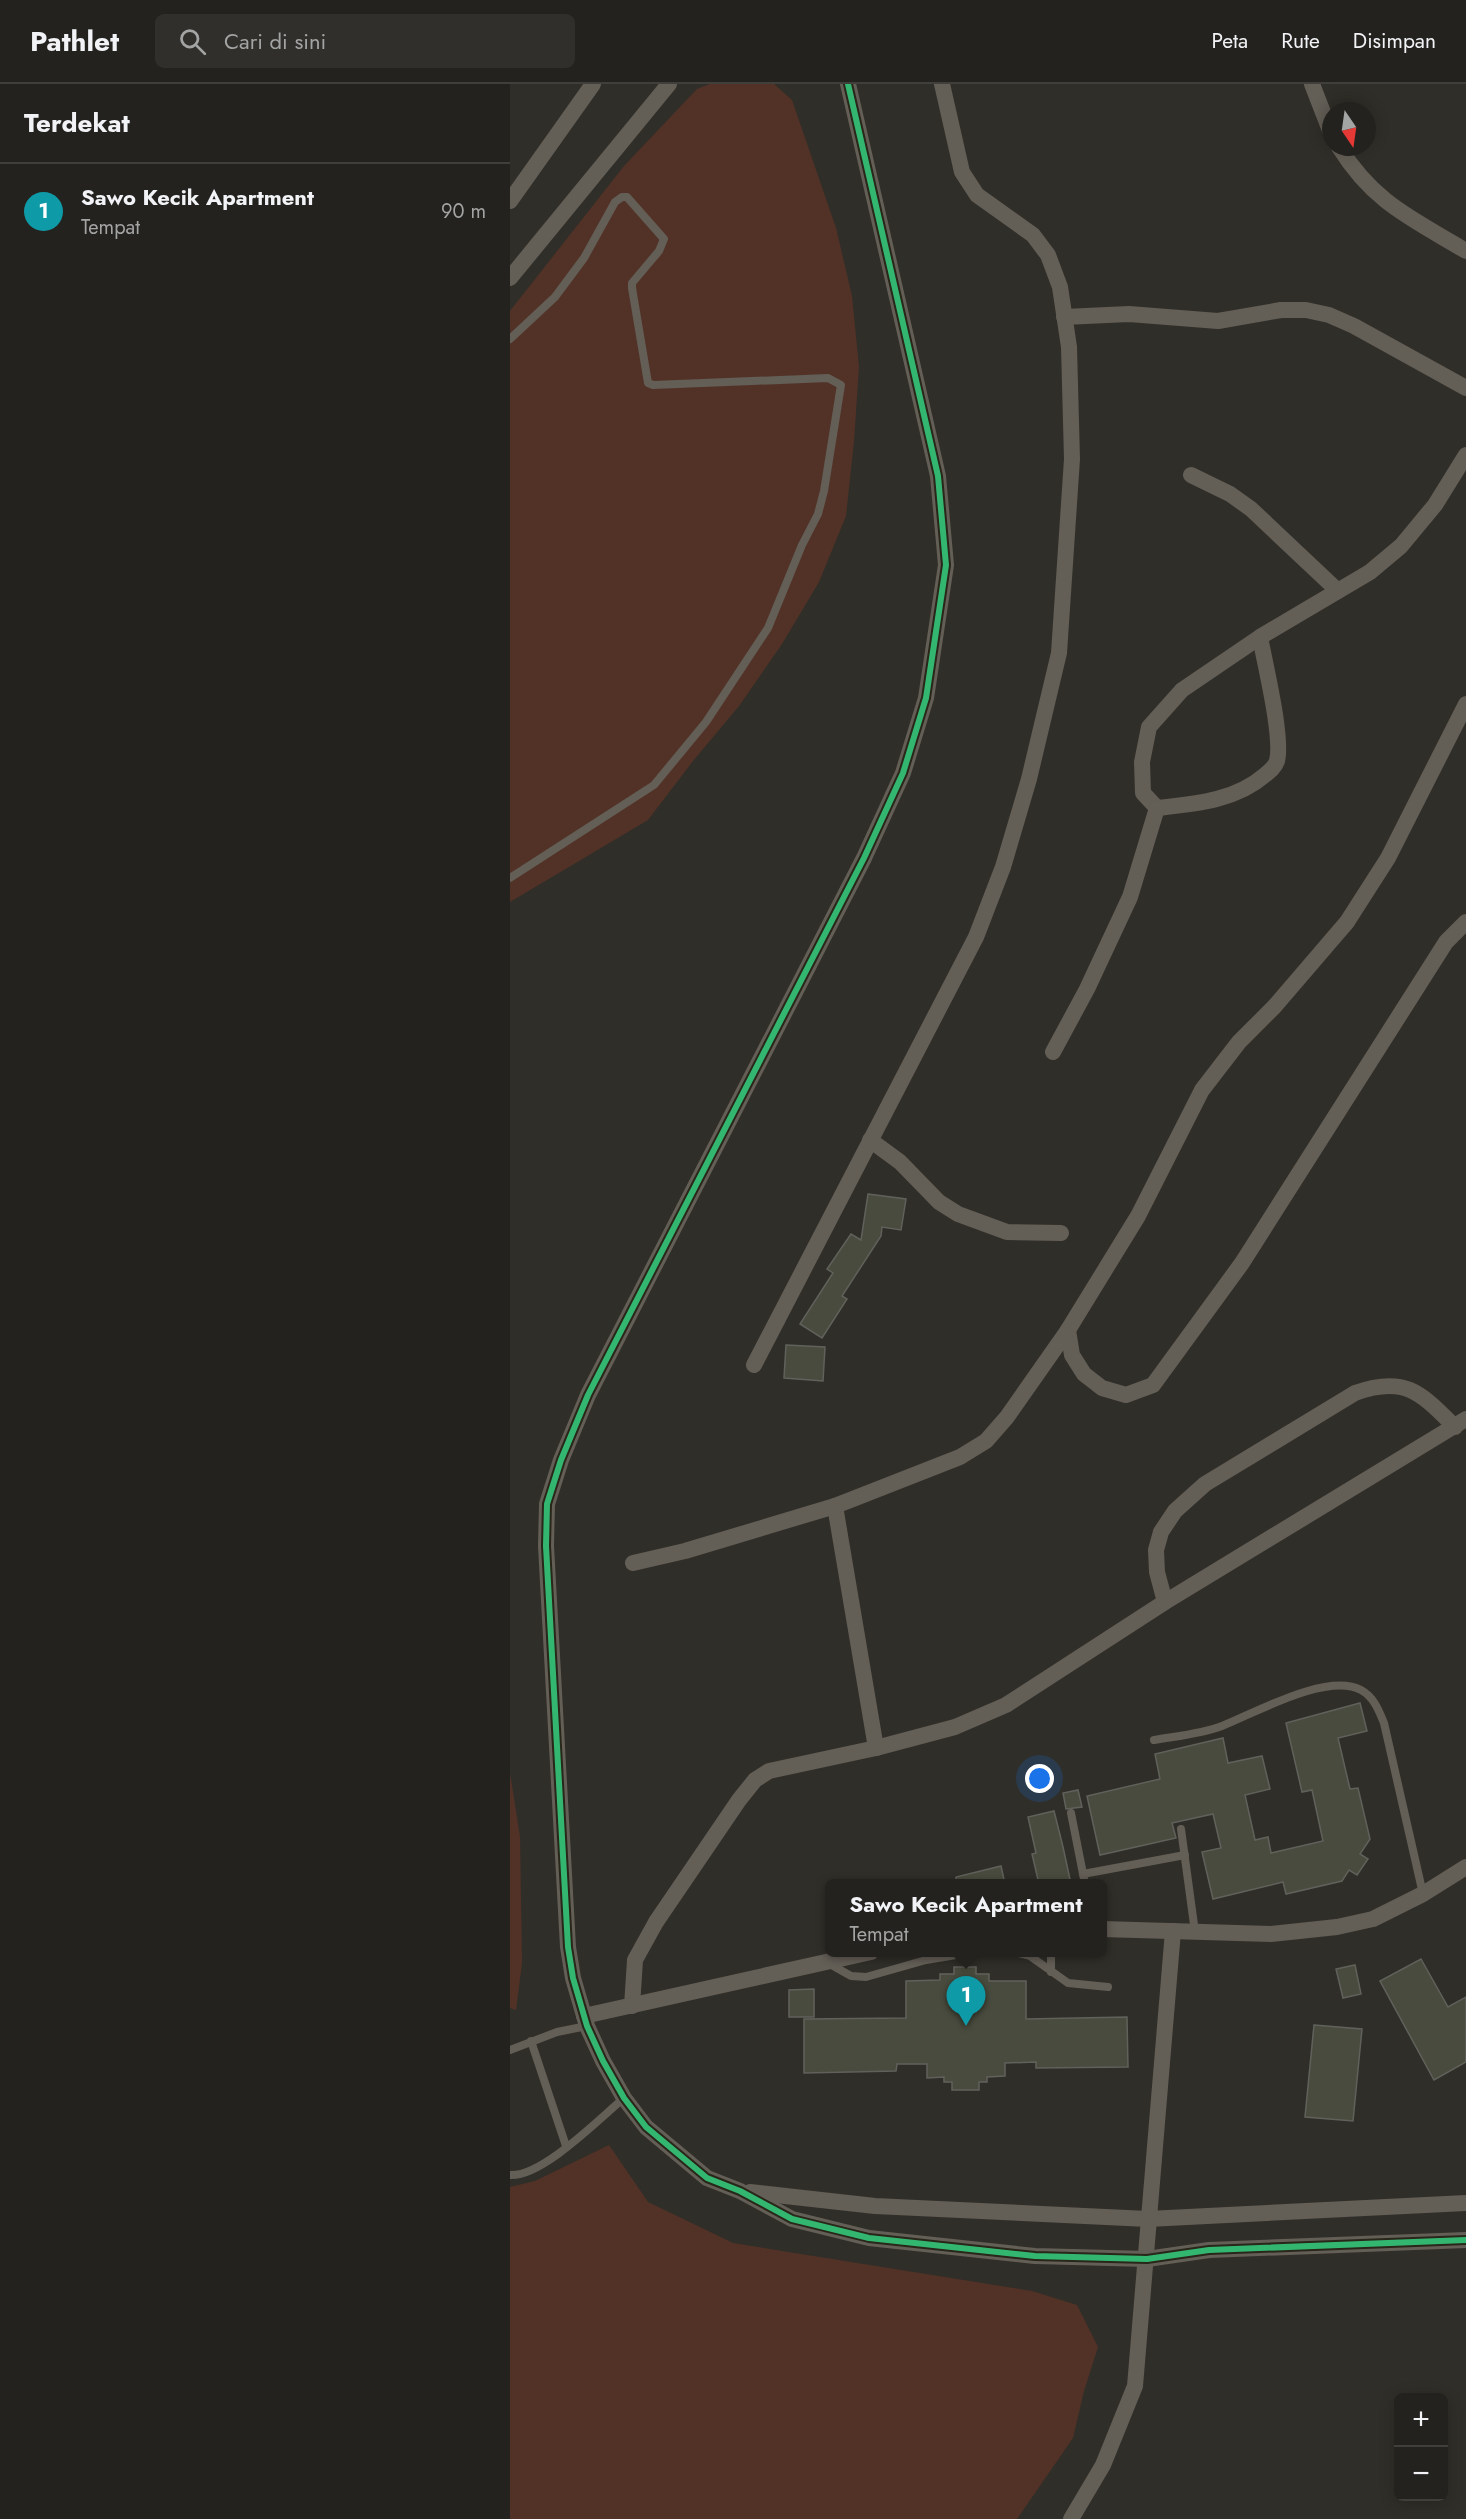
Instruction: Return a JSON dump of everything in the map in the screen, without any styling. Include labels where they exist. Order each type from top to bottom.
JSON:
[{"type":"street","points":[[510,201],[593,84]]},
{"type":"street","points":[[510,278],[659,91],[669,84]]},
{"type":"street","points":[[659,91],[679,84]]},
{"type":"street","points":[[848,84],[938,476],[946,565],[926,698],[903,773],[864,858],[588,1395],[561,1460],[547,1504],[546,1546],[568,1947],[573,1978],[586,2021],[603,2061],[624,2098],[646,2127],[707,2178],[740,2191],[792,2218],[869,2238],[1035,2256],[1147,2259],[1209,2250],[1466,2240]]},
{"type":"street","points":[[754,1365],[976,937],[1003,867],[1029,779],[1059,653],[1072,459],[1070,347],[1060,287],[1048,255],[1033,235],[977,195],[962,172],[942,84]]},
{"type":"street","points":[[1312,84],[1322,110]]},
{"type":"street","points":[[1346,156],[1368,187],[1385,203],[1466,251]]},
{"type":"street","points":[[1064,317],[1129,314],[1218,321],[1281,310],[1306,310],[1329,315],[1354,326],[1466,388]]},
{"type":"street","points":[[1156,808],[1143,793],[1142,762],[1149,727],[1182,690],[1260,637],[1370,572],[1401,546],[1435,505],[1466,455]]},
{"type":"street","points":[[1191,475],[1230,494],[1251,510],[1338,591]]},
{"type":"street","points":[[1156,808],[1202,804],[1250,788],[1273,768],[1277,761],[1277,746],[1260,637]]},
{"type":"street","points":[[633,1563],[685,1551],[835,1506],[960,1457],[986,1441],[1007,1417],[1068,1330],[1138,1216],[1202,1089],[1239,1042],[1274,1007],[1347,922],[1388,858],[1466,704]]},
{"type":"street","points":[[1053,1052],[1088,988],[1130,897],[1156,808]]},
{"type":"street","points":[[1068,1330],[1072,1355],[1083,1374],[1102,1388],[1126,1395],[1153,1385],[1242,1263],[1446,942],[1466,922]]},
{"type":"street","points":[[870,1140],[900,1162],[939,1202],[957,1214],[1007,1232],[1061,1233]]},
{"type":"street","points":[[632,2006],[635,1960],[656,1922],[755,1780],[769,1771],[786,1766],[876,1748],[956,1727],[1006,1705],[1166,1602],[1460,1423],[1423,1396],[1404,1388],[1375,1386],[1355,1393],[1204,1484],[1175,1511],[1166,1525],[1156,1550],[1157,1572],[1166,1602]]},
{"type":"street","points":[[835,1506],[876,1748]]},
{"type":"street","points":[[1107,1929],[1271,1934],[1337,1927],[1373,1918],[1423,1894],[1466,1867]]},
{"type":"street","points":[[1071,2519],[1103,2465],[1135,2386],[1173,1931]]},
{"type":"street","points":[[586,2021],[632,2006],[851,1957]]},
{"type":"street","points":[[740,2191],[875,2206],[1148,2219],[1466,2203]]},
{"type":"lane","points":[[510,339],[555,297],[584,258],[615,202],[622,197],[627,197],[664,240],[659,251],[632,282],[648,383],[653,386],[828,378],[841,385],[824,491],[818,514],[802,545],[768,628],[706,722],[654,784],[510,878]]},
{"type":"lane","points":[[1154,1740],[1221,1726],[1278,1700],[1320,1689],[1343,1685],[1362,1690],[1377,1704],[1384,1724],[1423,1894]]},
{"type":"lane","points":[[1071,1813],[1084,1879]]},
{"type":"lane","points":[[1181,1829],[1195,1932]]},
{"type":"lane","points":[[1083,1874],[1185,1855]]},
{"type":"lane","points":[[827,1962],[851,1976],[866,1977],[926,1960],[947,1957]]},
{"type":"lane","points":[[1031,1957],[1068,1983],[1108,1987]]},
{"type":"lane","points":[[1051,1957],[1051,1972]]},
{"type":"lane","points":[[510,2050],[573,2028],[586,2021]]},
{"type":"lane","points":[[531,2041],[566,2146]]},
{"type":"lane","points":[[510,2175],[520,2176],[545,2164],[624,2098]]},
{"type":"shaded area","points":[[710,84],[774,84],[792,100],[836,228],[852,296],[859,367],[846,516],[819,582],[782,644],[739,706],[648,820],[510,902],[510,311],[624,166],[697,89]]},
{"type":"shaded area","points":[[510,1773],[520,1837],[522,1963],[516,2010],[510,2008]]},
{"type":"shaded area","points":[[609,2145],[648,2202],[733,2243],[1032,2291],[1077,2305],[1098,2347],[1084,2391],[1073,2438],[1017,2519],[510,2519],[510,2187],[535,2181]]},
{"type":"building","points":[[868,1194],[906,1199],[901,1230],[882,1227],[881,1236],[842,1296],[847,1299],[822,1338],[800,1324],[833,1273],[827,1269],[851,1234],[861,1240]]},
{"type":"building","points":[[786,1345],[825,1347],[823,1381],[784,1378]]},
{"type":"building","points":[[1360,1703],[1367,1731],[1338,1738],[1350,1789],[1358,1788],[1370,1839],[1360,1854],[1368,1859],[1357,1875],[1349,1870],[1342,1881],[1286,1894],[1283,1882],[1213,1899],[1202,1852],[1221,1848],[1213,1814],[1172,1823],[1176,1838],[1100,1855],[1087,1796],[1160,1779],[1155,1754],[1223,1738],[1228,1763],[1262,1756],[1270,1789],[1245,1795],[1255,1840],[1268,1837],[1271,1853],[1323,1841],[1312,1790],[1302,1792],[1286,1723]]},
{"type":"building","points":[[1078,1790],[1082,1807],[1066,1809],[1063,1793]]},
{"type":"building","points":[[1054,1811],[1070,1879],[1038,1879],[1032,1854],[1036,1853],[1028,1817]]},
{"type":"building","points":[[1001,1866],[1004,1879],[956,1879],[956,1877]]},
{"type":"building","points":[[1421,1959],[1448,2007],[1466,1997],[1466,2062],[1434,2080],[1380,1981]]},
{"type":"building","points":[[1355,1965],[1361,1994],[1343,1998],[1336,1969]]},
{"type":"building","points":[[954,1967],[976,1967],[976,1974],[989,1974],[989,1981],[1026,1981],[1026,2019],[1127,2017],[1128,2067],[1036,2068],[1036,2062],[1005,2063],[1005,2076],[987,2077],[987,2082],[979,2082],[979,2090],[952,2090],[952,2082],[944,2082],[944,2077],[927,2078],[927,2064],[897,2064],[896,2071],[804,2073],[804,2019],[906,2018],[906,1981],[940,1980],[940,1974],[954,1974]]},
{"type":"building","points":[[814,1989],[814,2017],[789,2017],[789,1990]]},
{"type":"building","points":[[1314,2025],[1362,2029],[1353,2121],[1305,2117]]},
{"type":"cycle path","points":[[848,84],[938,476],[946,565],[926,698],[903,773],[864,858],[588,1395],[561,1460],[547,1504],[546,1546],[568,1947],[573,1978],[587,2026],[603,2061],[624,2098],[646,2127],[707,2178],[740,2191],[792,2219],[869,2238],[1035,2256],[1147,2259],[1209,2250],[1466,2240]]},
{"type":"place","name":"Sawo Kecik Apartment","points":[[966,2026]]}]
